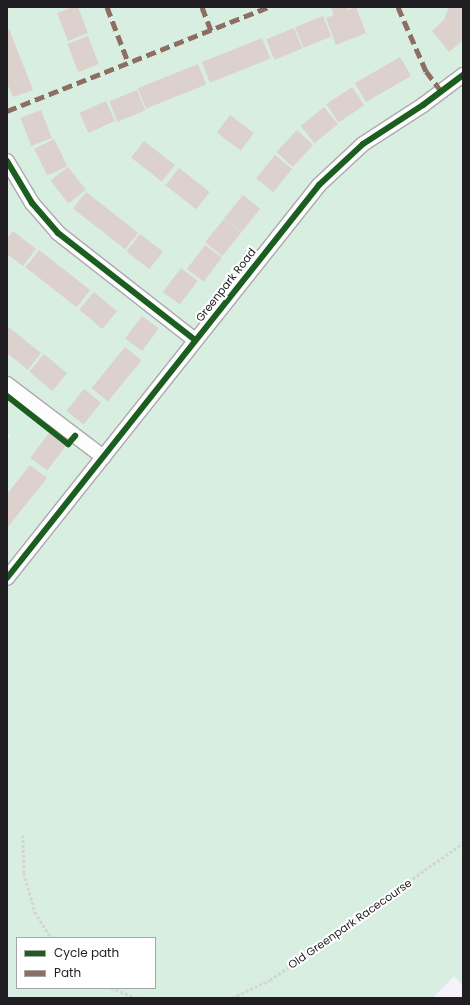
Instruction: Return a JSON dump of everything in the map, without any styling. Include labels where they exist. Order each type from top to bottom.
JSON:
[{"type":"street","name":"Greenpark Road","points":[[7,578],[290,220],[335,168],[363,144],[423,105],[463,75]]},
{"type":"street","points":[[7,162],[32,203],[58,233],[195,340]]},
{"type":"street","points":[[7,384],[103,457]]},
{"type":"path","points":[[22,835],[24,872],[35,912],[50,937]]},
{"type":"path","points":[[114,989],[137,998]]},
{"type":"green space","points":[[7,7],[463,7],[463,985],[454,976],[433,998],[7,998],[7,439],[10,436],[7,433]]},
{"type":"building","points":[[73,7],[78,7],[88,33],[68,41],[57,13]]},
{"type":"building","points":[[347,7],[348,10],[356,7],[366,33],[336,45],[326,18],[334,15],[331,8]]},
{"type":"building","points":[[449,7],[463,7],[463,40],[449,52],[432,31],[444,20]]},
{"type":"building","points":[[323,16],[331,36],[303,48],[295,27]]},
{"type":"building","points":[[294,28],[302,48],[274,60],[266,39]]},
{"type":"building","points":[[9,29],[33,90],[13,97],[7,83],[7,30]]},
{"type":"building","points":[[88,36],[99,64],[78,72],[67,44]]},
{"type":"building","points":[[262,38],[270,58],[210,83],[202,62]]},
{"type":"building","points":[[400,57],[411,76],[366,102],[355,83]]},
{"type":"building","points":[[198,64],[206,84],[146,109],[138,88]]},
{"type":"building","points":[[352,87],[364,105],[339,123],[326,104]]},
{"type":"building","points":[[137,90],[145,110],[117,122],[109,101]]},
{"type":"building","points":[[106,101],[115,121],[88,133],[80,113]]},
{"type":"building","points":[[324,107],[338,124],[315,143],[301,126]]},
{"type":"building","points":[[41,110],[52,138],[31,146],[20,118]]},
{"type":"building","points":[[230,115],[254,133],[241,151],[217,133]]},
{"type":"building","points":[[297,130],[313,145],[293,167],[277,152]]},
{"type":"building","points":[[54,139],[67,166],[47,176],[34,149]]},
{"type":"building","points":[[144,141],[175,165],[162,182],[131,158]]},
{"type":"building","points":[[275,155],[292,169],[273,192],[256,178]]},
{"type":"building","points":[[68,167],[86,190],[69,203],[51,181]]},
{"type":"building","points":[[179,168],[210,192],[196,209],[165,185]]},
{"type":"building","points":[[86,192],[138,233],[125,249],[73,209]]},
{"type":"building","points":[[243,195],[260,209],[241,232],[224,218]]},
{"type":"building","points":[[224,219],[241,233],[222,256],[205,242]]},
{"type":"building","points":[[13,231],[36,249],[23,266],[7,254],[7,239]]},
{"type":"building","points":[[140,234],[163,252],[149,269],[126,251]]},
{"type":"building","points":[[205,245],[222,258],[204,282],[187,269]]},
{"type":"building","points":[[39,250],[90,290],[77,307],[25,267]]},
{"type":"building","points":[[181,268],[198,281],[180,305],[163,292]]},
{"type":"building","points":[[94,292],[117,311],[102,329],[79,310]]},
{"type":"building","points":[[142,316],[159,329],[142,351],[125,338]]},
{"type":"building","points":[[7,326],[41,353],[28,370],[7,353]]},
{"type":"building","points":[[125,347],[141,360],[108,401],[92,388]]},
{"type":"building","points":[[44,354],[67,373],[52,391],[29,372]]},
{"type":"building","points":[[84,389],[101,403],[83,425],[66,411]]},
{"type":"building","points":[[49,433],[66,446],[47,470],[30,458]]},
{"type":"building","points":[[30,465],[47,478],[7,528],[7,494]]},
{"type":"marked path","points":[[107,7],[128,62]]},
{"type":"marked path","points":[[202,7],[211,30]]},
{"type":"marked path","points":[[7,111],[269,7]]},
{"type":"marked path","points":[[398,7],[426,71],[442,92]]},
{"type":"cycle path","points":[[7,578],[319,185],[363,144],[423,105],[463,75]]},
{"type":"cycle path","points":[[7,161],[32,203],[58,233],[195,340]]},
{"type":"cycle path","points":[[7,396],[68,444],[75,436]]}]
